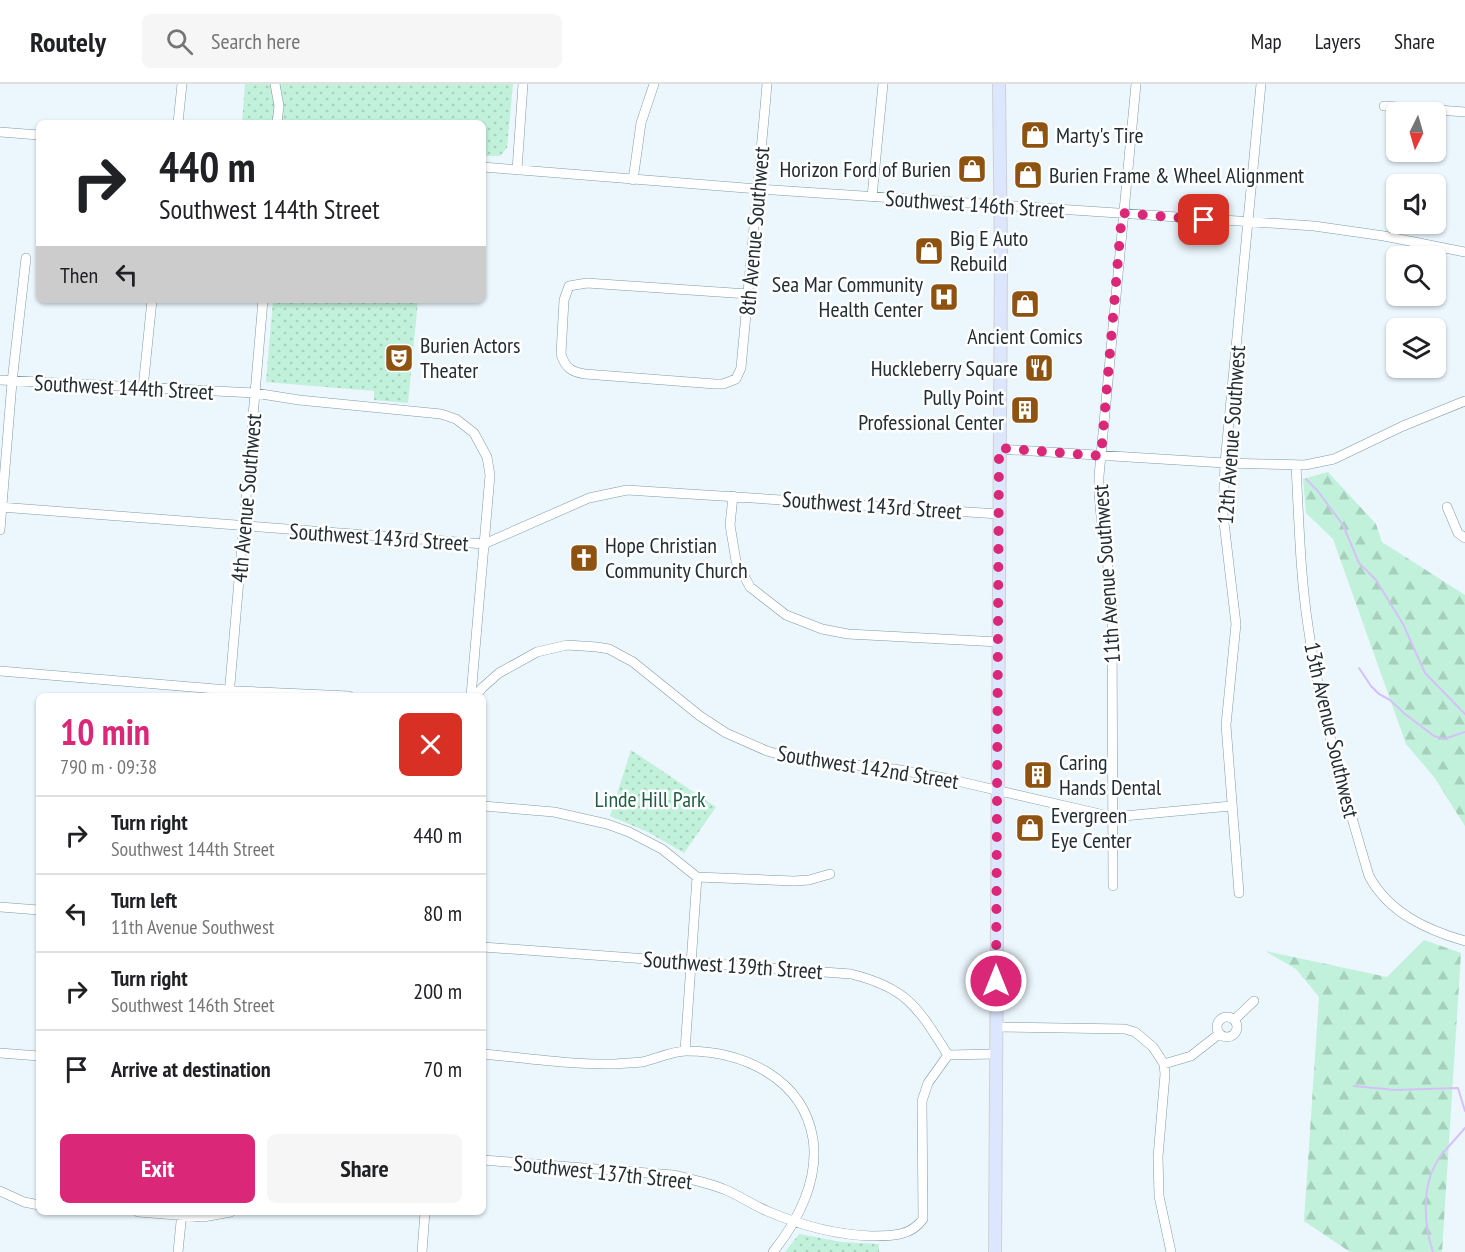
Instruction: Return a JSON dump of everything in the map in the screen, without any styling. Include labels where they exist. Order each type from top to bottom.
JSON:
[{"type":"main road","points":[[995,1252],[1001,204],[999,84]]},
{"type":"street","points":[[178,120],[182,84]]},
{"type":"street","points":[[275,84],[279,106],[277,120]]},
{"type":"street","points":[[517,170],[523,84]]},
{"type":"street","points":[[633,180],[641,123],[654,84]]},
{"type":"street","name":"8th Avenue Southwest","points":[[748,294],[586,283],[569,286],[564,300],[561,354],[567,368],[585,374],[715,384],[730,382],[738,376],[748,294],[767,84]]},
{"type":"street","points":[[872,197],[883,84]]},
{"type":"street","name":"11th Avenue Southwest","points":[[1113,886],[1112,607],[1099,503],[1122,213],[1136,84]]},
{"type":"street","name":"12th Avenue Southwest","points":[[1239,893],[1226,725],[1236,624],[1223,514],[1225,463],[1261,84]]},
{"type":"street","points":[[1384,106],[1465,112]]},
{"type":"street","points":[[0,132],[36,135]]},
{"type":"street","name":"Southwest 146th Street","points":[[486,167],[633,180],[1351,230],[1465,252]]},
{"type":"street","points":[[0,530],[12,382],[26,258]]},
{"type":"street","points":[[143,388],[152,303]]},
{"type":"street","name":"4th Avenue Southwest","points":[[229,693],[263,303]]},
{"type":"street","name":"Southwest 144th Street","points":[[0,380],[255,393],[299,400],[432,413],[456,419],[474,434],[483,448],[489,467],[490,485],[474,693]]},
{"type":"street","points":[[999,448],[1101,456],[1296,466],[1334,459],[1403,426],[1465,401]]},
{"type":"street","name":"13th Avenue Southwest","points":[[1296,466],[1302,575],[1308,628],[1334,748],[1369,876],[1377,891],[1400,912],[1423,925],[1463,940]]},
{"type":"street","name":"Southwest 143rd Street","points":[[1,508],[484,544],[589,498],[627,490],[999,514]]},
{"type":"street","points":[[733,496],[730,525],[736,561],[750,587],[786,615],[822,629],[848,634],[999,642]]},
{"type":"street","points":[[1447,507],[1458,533],[1465,538]]},
{"type":"street","name":"Southwest 142nd Street","points":[[477,693],[499,673],[537,652],[567,645],[597,647],[615,652],[633,662],[713,725],[742,741],[795,759],[894,769],[1113,817],[1231,806]]},
{"type":"street","points":[[0,671],[229,693]]},
{"type":"street","points":[[486,806],[554,812],[607,824],[629,832],[662,849],[697,877],[794,881],[809,880],[830,874]]},
{"type":"street","points":[[685,1051],[697,877]]},
{"type":"street","points":[[0,906],[36,910]]},
{"type":"street","name":"Southwest 139th Street","points":[[486,947],[851,974],[890,987],[918,1009],[948,1055]]},
{"type":"street","points":[[1164,1064],[1191,1056],[1219,1034],[1216,1028],[1221,1018],[1227,1017],[1234,1020],[1254,1001]]},
{"type":"street","points":[[996,1027],[1125,1029],[1145,1039],[1154,1047],[1164,1064],[1166,1089],[1158,1157],[1159,1196],[1171,1252]]},
{"type":"street","points":[[486,1054],[612,1064],[641,1062],[685,1051],[726,1056],[746,1061],[763,1069],[790,1090],[800,1104],[811,1131],[814,1149],[814,1165],[807,1195],[794,1222],[773,1252]]},
{"type":"street","points":[[0,1053],[36,1056]]},
{"type":"street","points":[[948,1055],[995,1054]]},
{"type":"street","name":"Southwest 137th Street","points":[[486,1160],[673,1175],[727,1190],[766,1211],[832,1233],[895,1235],[912,1230],[923,1219],[922,1101],[928,1083],[948,1055]]},
{"type":"street","points":[[0,1191],[24,1202],[36,1204]]},
{"type":"street","points":[[178,1252],[182,1215]]},
{"type":"street","points":[[198,1215],[218,1215]]},
{"type":"street","points":[[422,1252],[425,1215]]},
{"type":"green space","points":[[245,84],[513,84],[507,148],[500,156],[486,156],[486,120],[242,120]]},
{"type":"green space","points":[[273,303],[418,303],[408,403],[374,400],[374,391],[266,382]]},
{"type":"green space","points":[[1328,472],[1376,524],[1382,542],[1465,595],[1465,826],[1434,777],[1406,744],[1333,539],[1306,513],[1303,479]]},
{"type":"green space","name":"Linde Hill Park","points":[[631,750],[716,807],[684,853],[648,832],[610,816]]},
{"type":"green space","points":[[1424,940],[1461,953],[1442,1252],[1350,1252],[1304,1221],[1319,997],[1296,969],[1265,951],[1387,977]]},
{"type":"green space","points":[[799,1234],[842,1242],[879,1244],[879,1252],[785,1252]]},
{"type":"waterway","points":[[1306,479],[1343,525],[1359,563],[1376,580],[1403,624],[1425,673],[1465,714]]},
{"type":"waterway","points":[[1359,668],[1379,694],[1390,700],[1434,736],[1444,739],[1465,732]]},
{"type":"waterway","points":[[1354,1086],[1395,1090],[1458,1088],[1465,1111]]},
{"type":"waterway","points":[[1433,1252],[1426,1218],[1429,1182],[1438,1160],[1465,1128]]},
{"type":"place","name":"Marty's Tire","points":[[1035,135]]},
{"type":"place","name":"Horizon Ford of Burien","points":[[972,169]]},
{"type":"place","name":"Burien Frame & Wheel Alignment","points":[[1028,175]]},
{"type":"place","name":"Big E Auto Rebuild","points":[[929,251]]},
{"type":"place","name":"Sea Mar Community Health Center","points":[[944,297]]},
{"type":"place","name":"Ancient Comics","points":[[1025,304]]},
{"type":"place","name":"Burien Actors Theater","points":[[399,358]]},
{"type":"place","name":"Huckleberry Square","points":[[1039,368]]},
{"type":"place","name":"Pully Point Professional Center","points":[[1025,410]]},
{"type":"place","name":"Hope Christian Community Church","points":[[584,558]]},
{"type":"place","name":"Caring Hands Dental","points":[[1038,775]]},
{"type":"place","name":"Evergreen Eye Center","points":[[1030,828]]},
{"type":"route","points":[[996,981],[999,448],[1101,456],[1122,213],[1204,220]]}]
